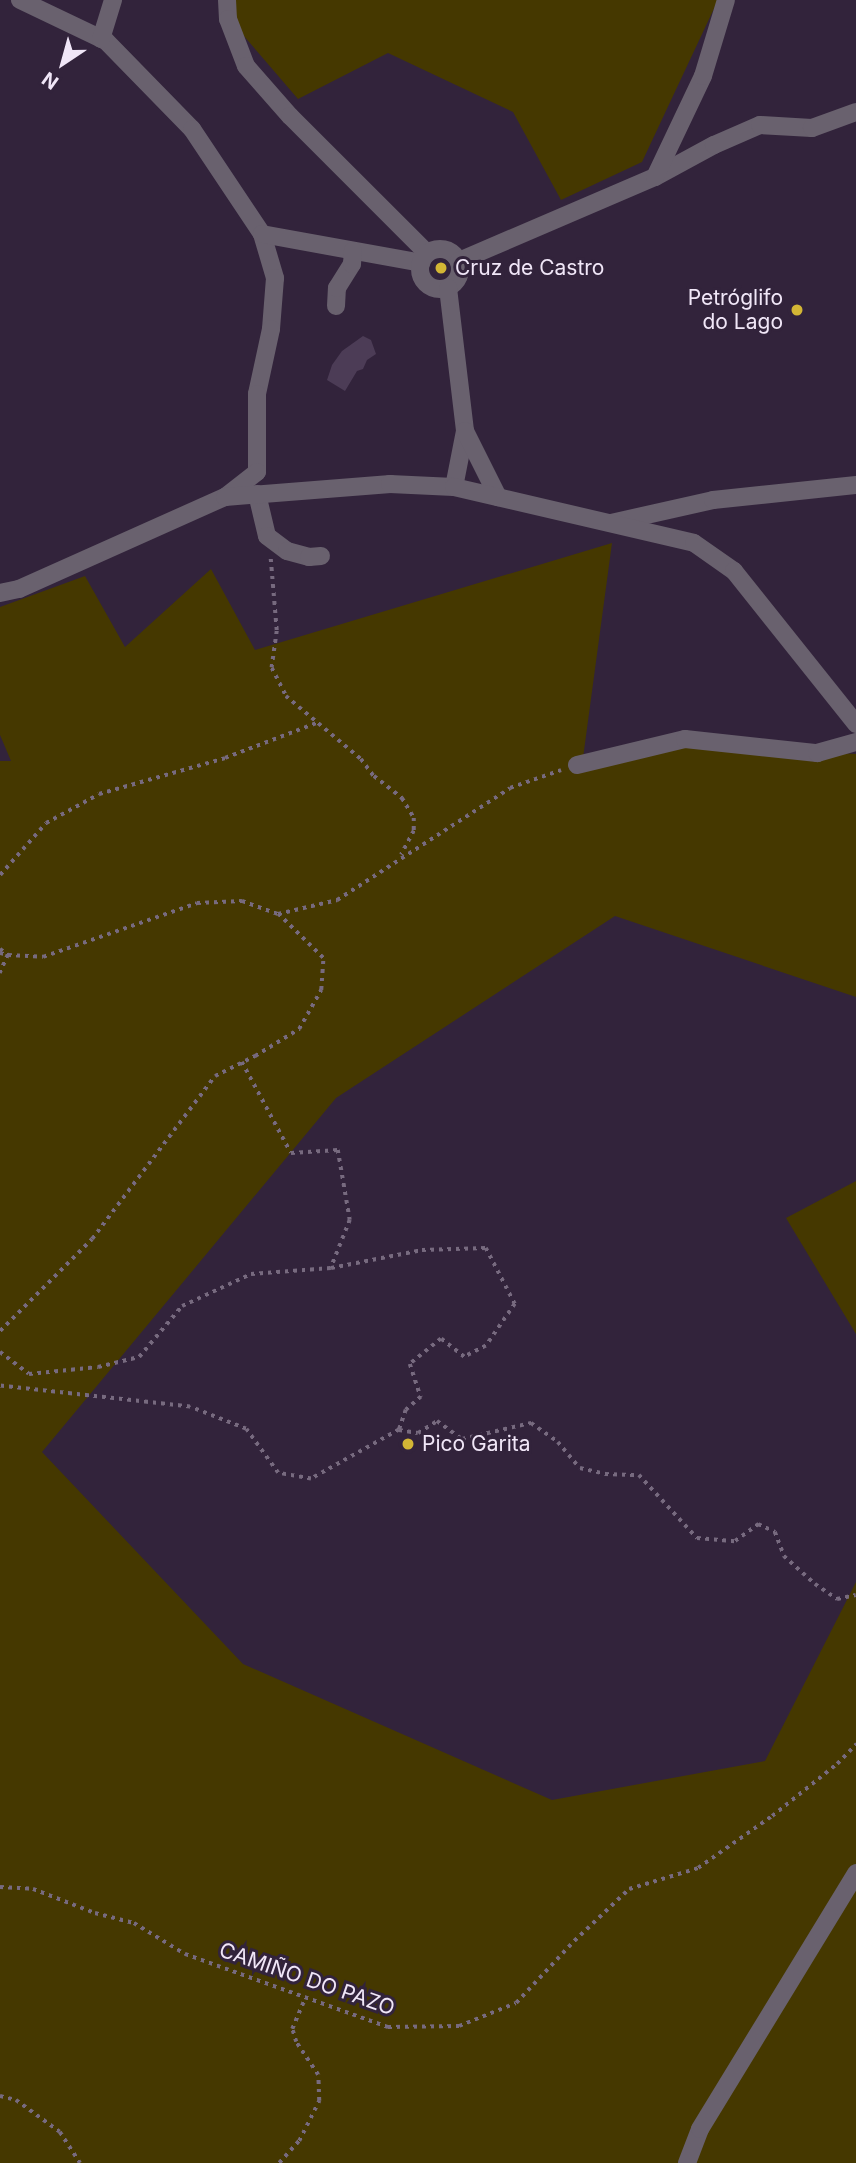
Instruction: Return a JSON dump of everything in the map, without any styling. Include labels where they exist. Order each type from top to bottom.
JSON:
[{"type":"street","points":[[0,593],[19,589],[225,497],[257,472],[257,394],[271,329],[275,278],[262,234],[192,128],[101,39],[20,0]]},
{"type":"street","points":[[101,39],[113,0]]},
{"type":"street","points":[[227,0],[228,19],[246,66],[424,258],[424,282],[435,289],[448,288],[460,274],[459,261],[445,249],[424,258],[353,251],[262,234]]},
{"type":"street","points":[[655,177],[704,76],[726,0]]},
{"type":"street","points":[[459,261],[655,177],[714,145],[760,125],[811,128],[856,112]]},
{"type":"street","points":[[336,306],[337,288],[352,264],[353,251]]},
{"type":"street","points":[[448,288],[465,431],[454,488]]},
{"type":"street","points":[[465,431],[498,497]]},
{"type":"street","points":[[225,497],[390,484],[454,488],[694,543],[734,571],[856,724]]},
{"type":"street","points":[[611,523],[713,500],[856,485]]},
{"type":"street","points":[[257,495],[267,536],[287,551],[321,556]]},
{"type":"street","points":[[577,765],[685,739],[817,753],[856,742]]},
{"type":"street","points":[[687,2163],[700,2129],[856,1873]]},
{"type":"path","points":[[267,536],[277,631],[272,668],[286,696],[320,722],[361,760],[374,776],[402,798],[414,818],[414,831],[400,858]]},
{"type":"path","points":[[0,875],[46,823],[99,794],[225,758],[320,722]]},
{"type":"path","points":[[278,914],[337,900],[510,788],[577,765]]},
{"type":"path","points":[[0,951],[8,955],[43,957],[197,903],[242,901],[278,914],[323,958],[321,990],[299,1029],[215,1076],[92,1239],[0,1331]]},
{"type":"path","points":[[0,974],[8,955]]},
{"type":"path","points":[[242,1062],[291,1153],[338,1150],[350,1220],[331,1268]]},
{"type":"path","points":[[0,1352],[29,1374],[98,1367],[139,1357],[182,1306],[251,1274],[331,1268],[422,1250],[486,1248],[515,1304],[486,1346],[464,1357],[441,1339],[410,1364],[421,1397],[406,1410],[400,1430]]},
{"type":"path","points":[[0,1386],[190,1407],[246,1429],[278,1473],[311,1479],[400,1430],[418,1433],[437,1422],[462,1439],[531,1423],[558,1442],[580,1468],[605,1474],[639,1475],[697,1538],[735,1541],[758,1524],[775,1532],[784,1556],[815,1584],[837,1599],[856,1595]]},
{"type":"path","name":"CAMIÑO DO PAZO","points":[[0,1887],[33,1889],[95,1913],[134,1923],[185,1954],[388,2028],[459,2026],[516,2003],[574,1941],[629,1889],[698,1868],[783,1807],[856,1744]]},
{"type":"path","points":[[849,1751],[856,1755]]},
{"type":"path","points":[[279,2163],[299,2141],[318,2101],[318,2075],[296,2042],[292,2029],[305,1998]]},
{"type":"path","points":[[0,2096],[16,2100],[60,2132],[80,2163]]},
{"type":"shaded area","points":[[235,0],[718,0],[642,162],[561,200],[513,112],[388,53],[298,99],[237,28]]},
{"type":"shaded area","points":[[612,543],[581,773],[682,744],[856,754],[856,997],[615,916],[336,1098],[42,1452],[243,1664],[552,1800],[765,1761],[856,1582],[856,2163],[0,2163],[0,761],[11,761],[0,735],[0,607],[85,576],[125,647],[211,569],[255,650]]},
{"type":"shaded area","points":[[856,1181],[856,1334],[786,1218]]},
{"type":"building","points":[[363,336],[371,340],[376,354],[367,360],[363,369],[357,371],[345,391],[327,380],[332,365],[342,351]]},
{"type":"place","name":"Cruz de Castro","points":[[441,268]]},
{"type":"place","name":"Petróglifo do Lago","points":[[797,310]]},
{"type":"place","name":"Pico Garita","points":[[408,1444]]}]
